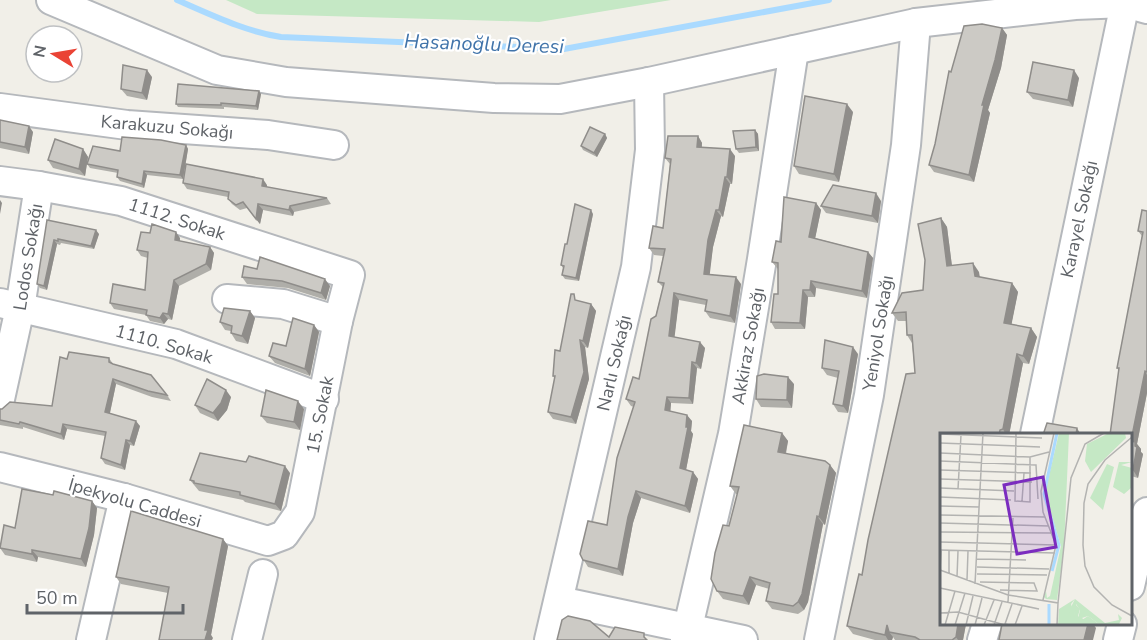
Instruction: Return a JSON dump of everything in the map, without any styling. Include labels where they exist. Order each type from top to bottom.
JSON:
[{"type":"street","points":[[51,0],[217,70],[286,82],[494,98],[560,99],[916,23],[1075,5],[1136,6]]},
{"type":"street","name":"Karayel Sokağı","points":[[1035,433],[1136,6]]},
{"type":"street","name":"Yeniyol Sokağı","points":[[819,640],[869,395],[906,145],[916,23]]},
{"type":"street","name":"Akkiraz Sokağı","points":[[687,634],[733,434],[794,50]]},
{"type":"street","name":"Narlı Sokağı","points":[[549,640],[636,267],[650,150],[648,82]]},
{"type":"street","name":"Karakuzu Sokağı","points":[[0,108],[127,125],[268,135],[334,145]]},
{"type":"street","name":"1112. Sokak","points":[[0,182],[39,186],[121,201],[350,275]]},
{"type":"street","name":"Lodos Sokağı","points":[[0,399],[10,306],[39,186]]},
{"type":"street","name":"15. Sokak","points":[[268,541],[284,535],[300,512],[338,321],[350,275]]},
{"type":"street","points":[[227,299],[283,304],[338,321]]},
{"type":"street","name":"1110. Sokak","points":[[10,306],[176,344],[324,399]]},
{"type":"street","name":"İpekyolu Caddesi","points":[[0,466],[124,498],[268,541]]},
{"type":"street","points":[[91,640],[124,498]]},
{"type":"street","points":[[1132,581],[1147,512]]},
{"type":"street","points":[[247,640],[263,574]]},
{"type":"street","points":[[559,601],[687,634],[743,640]]},
{"type":"street","points":[[982,640],[987,625]]},
{"type":"street","points":[[1118,640],[1122,625]]},
{"type":"green space","points":[[226,0],[671,0],[539,22],[257,14]]},
{"type":"building","points":[[982,24],[1002,28],[982,105],[984,105],[969,175],[929,165],[949,71],[951,72],[964,26]]},
{"type":"building","points":[[1033,62],[1074,70],[1068,100],[1027,92]]},
{"type":"building","points":[[123,65],[147,70],[142,93],[121,89]]},
{"type":"building","points":[[178,84],[259,91],[256,106],[221,103],[221,105],[176,104]]},
{"type":"building","points":[[805,96],[847,104],[834,174],[794,166]]},
{"type":"building","points":[[0,120],[29,126],[25,147],[0,142]]},
{"type":"building","points":[[590,127],[605,134],[594,153],[581,146]]},
{"type":"building","points":[[755,130],[756,147],[736,149],[733,131]]},
{"type":"building","points":[[668,136],[698,136],[697,147],[730,149],[727,177],[725,177],[719,210],[716,210],[708,240],[704,274],[736,277],[730,316],[705,311],[707,300],[674,293],[669,336],[700,342],[696,363],[692,362],[689,398],[667,397],[665,410],[687,415],[686,427],[688,427],[680,468],[693,472],[685,506],[636,491],[628,517],[618,569],[583,560],[580,554],[588,521],[607,525],[617,458],[635,402],[626,399],[633,377],[639,379],[651,319],[656,316],[664,283],[658,282],[665,249],[649,248],[653,226],[663,228],[671,159],[665,158]]},
{"type":"building","points":[[122,137],[161,140],[186,145],[180,175],[144,171],[142,184],[117,177],[118,170],[87,164],[93,146],[120,151]]},
{"type":"building","points":[[55,139],[83,149],[79,169],[48,160]]},
{"type":"building","points":[[186,164],[263,179],[262,186],[327,198],[290,206],[289,210],[258,204],[256,219],[243,202],[236,205],[228,199],[229,192],[183,183]]},
{"type":"building","points":[[833,185],[876,193],[872,216],[821,206]]},
{"type":"building","points":[[784,197],[816,203],[809,237],[868,252],[862,291],[811,281],[810,290],[803,290],[800,323],[771,322],[774,294],[778,294],[778,263],[772,262],[776,241],[781,242]]},
{"type":"building","points":[[575,204],[591,210],[576,278],[562,275],[564,266],[561,265]]},
{"type":"building","points":[[1142,210],[1147,211],[1147,372],[1145,371],[1132,436],[1132,433],[1110,433],[1119,368],[1117,368],[1143,232],[1138,231]]},
{"type":"building","points":[[941,218],[947,266],[973,263],[975,276],[1012,283],[1004,323],[1031,328],[1023,356],[1017,354],[1003,429],[999,433],[940,433],[940,625],[958,625],[956,637],[952,640],[920,640],[889,632],[887,625],[885,635],[847,626],[859,574],[862,575],[906,374],[915,373],[912,335],[907,335],[906,312],[892,313],[902,293],[923,290],[925,260],[918,224]]},
{"type":"building","points":[[47,220],[96,230],[91,246],[54,240],[44,286],[37,284]]},
{"type":"building","points":[[152,224],[176,232],[175,240],[210,247],[206,264],[174,280],[168,314],[163,313],[160,318],[146,315],[147,310],[110,303],[113,284],[145,290],[148,252],[137,250],[141,232],[150,233]]},
{"type":"building","points":[[260,257],[325,279],[321,293],[282,281],[242,277],[244,266],[257,269]]},
{"type":"building","points":[[571,294],[574,294],[575,300],[591,304],[583,341],[580,340],[584,372],[571,417],[548,412],[555,376],[553,376],[555,350],[560,351]]},
{"type":"building","points":[[224,308],[250,311],[242,336],[231,333],[232,326],[220,322]]},
{"type":"building","points":[[293,318],[314,325],[305,369],[269,356],[273,343],[286,346]]},
{"type":"building","points":[[825,340],[853,347],[843,406],[833,404],[839,371],[822,368]]},
{"type":"building","points":[[69,352],[109,358],[109,362],[113,364],[151,375],[167,395],[113,379],[105,412],[136,421],[130,441],[126,440],[121,465],[101,458],[106,432],[63,424],[61,434],[20,422],[19,424],[0,420],[0,409],[10,402],[52,406],[60,357],[67,359]]},
{"type":"building","points":[[764,374],[788,377],[787,400],[756,399],[757,376]]},
{"type":"building","points":[[207,379],[226,390],[221,403],[213,413],[195,405]]},
{"type":"building","points":[[266,390],[298,401],[294,422],[261,416]]},
{"type":"building","points":[[1047,423],[1077,428],[1076,433],[1044,433]]},
{"type":"building","points":[[744,425],[782,433],[778,452],[825,461],[830,465],[819,517],[817,516],[802,594],[793,606],[766,601],[770,583],[750,577],[743,596],[717,591],[711,579],[723,525],[729,526],[739,487],[730,486]]},
{"type":"building","points":[[1132,441],[1137,447],[1132,470]]},
{"type":"building","points":[[200,453],[246,462],[249,456],[285,466],[275,504],[240,495],[240,492],[194,483],[190,480]]},
{"type":"building","points":[[22,489],[53,495],[54,491],[92,501],[89,528],[81,559],[32,550],[32,554],[0,548],[4,525],[15,528]]},
{"type":"building","points":[[131,511],[223,539],[205,640],[159,640],[169,587],[116,577]]},
{"type":"building","points":[[568,616],[590,621],[609,637],[615,627],[644,633],[647,640],[557,640],[562,620]]},
{"type":"building","points":[[1002,625],[1088,625],[1084,640],[999,640]]},
{"type":"waterway","name":"Hasanoğlu Deresi","points":[[177,0],[241,27],[281,37],[564,49],[829,0]]}]
